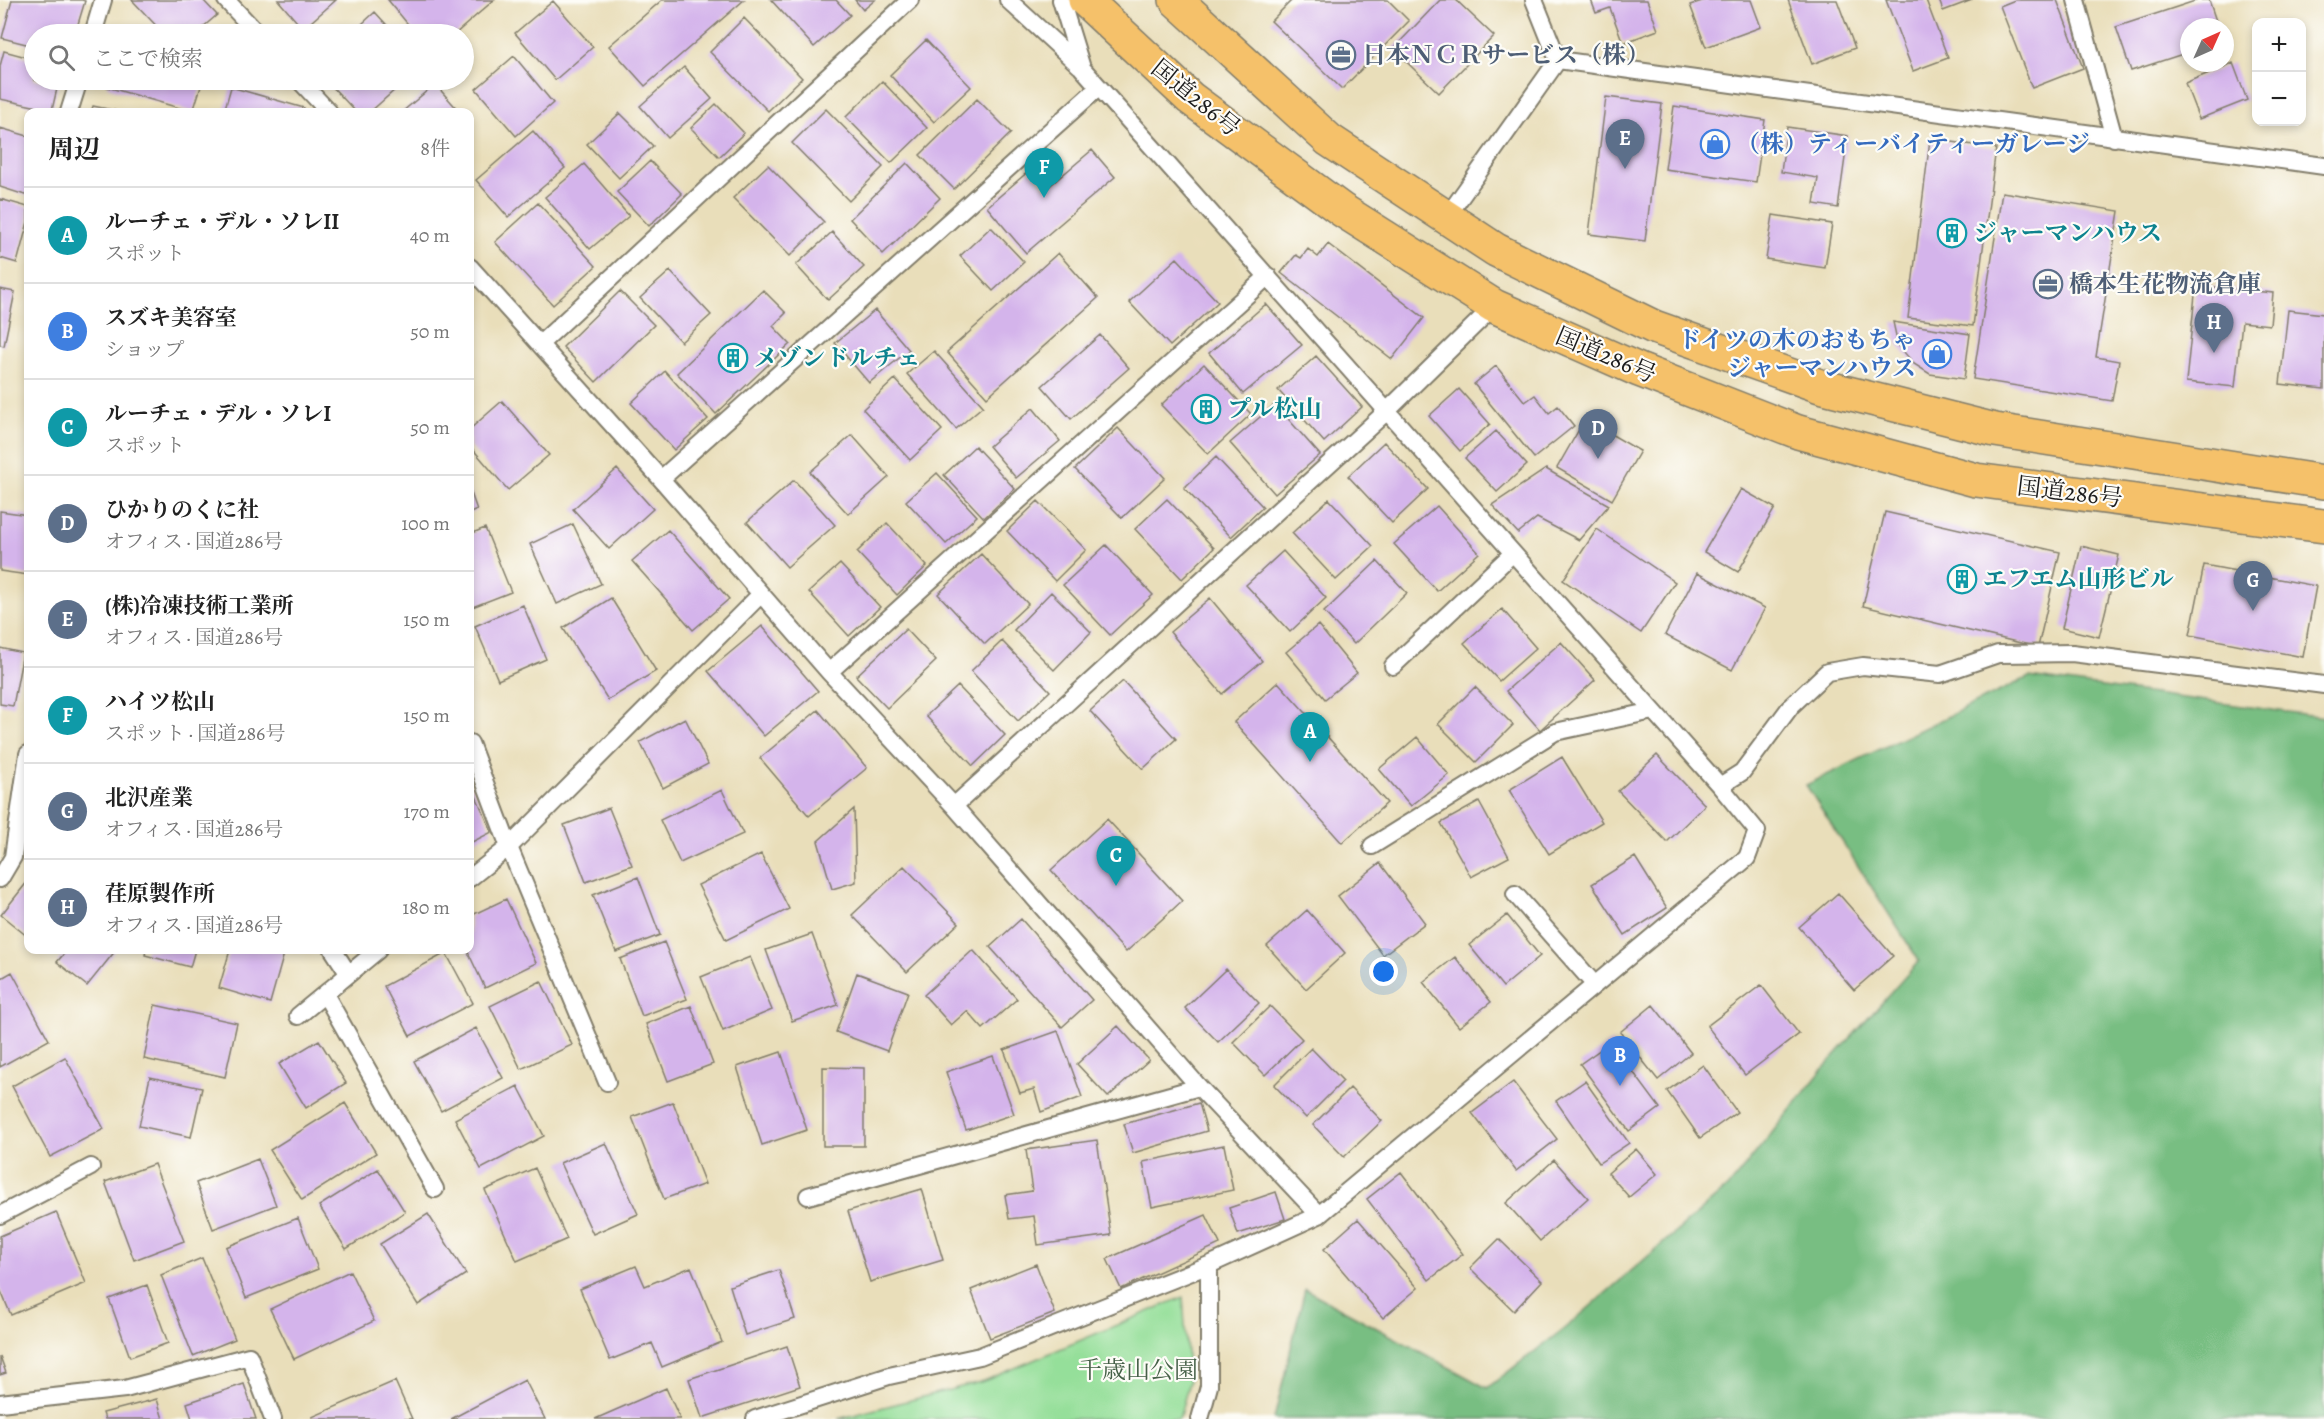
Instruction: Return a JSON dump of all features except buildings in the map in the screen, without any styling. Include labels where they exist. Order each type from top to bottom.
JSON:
[{"type":"highway","name":"国道286号","points":[[1085,0],[1190,98],[1342,210],[1494,306],[1639,370],[1798,432],[1976,480],[2324,526]]},
{"type":"highway","name":"国道286号","points":[[1176,0],[1329,140],[1496,250],[1654,327],[1820,386],[1995,430],[2324,482]]},
{"type":"lane","points":[[96,24],[103,0]]},
{"type":"lane","points":[[226,0],[249,24]]},
{"type":"lane","points":[[540,344],[909,0]]},
{"type":"lane","points":[[755,1419],[889,1376],[980,1356],[1209,1265],[1319,1215],[1747,858],[1757,831],[1720,786],[1082,68],[1008,0]]},
{"type":"lane","points":[[1061,0],[1082,68]]},
{"type":"lane","points":[[1534,0],[1558,60]]},
{"type":"lane","points":[[2076,0],[2114,138]]},
{"type":"lane","points":[[1446,218],[1558,60]]},
{"type":"lane","points":[[1558,60],[2324,166]]},
{"type":"lane","points":[[661,479],[1099,87]]},
{"type":"lane","points":[[70,108],[76,90]]},
{"type":"lane","points":[[307,90],[323,108]]},
{"type":"lane","points":[[474,271],[661,479],[829,672],[954,806],[1199,1088],[1319,1215]]},
{"type":"lane","points":[[829,672],[1268,276]]},
{"type":"lane","points":[[954,806],[1387,411],[1494,306]]},
{"type":"lane","points":[[1393,666],[1513,553]]},
{"type":"lane","points":[[474,875],[509,847],[761,594]]},
{"type":"lane","points":[[1720,786],[1742,772],[1791,705],[1827,672],[1863,666],[1940,675],[1998,654],[2072,653],[2324,685]]},
{"type":"lane","points":[[1372,846],[1555,732],[1653,711]]},
{"type":"lane","points":[[474,754],[509,847],[607,1082]]},
{"type":"lane","points":[[0,879],[21,860],[24,815]]},
{"type":"lane","points":[[1515,894],[1595,985]]},
{"type":"lane","points":[[336,954],[348,973]]},
{"type":"lane","points":[[298,1016],[373,954]]},
{"type":"lane","points":[[325,994],[435,1189]]},
{"type":"lane","points":[[808,1196],[1199,1088]]},
{"type":"lane","points":[[0,1215],[91,1167]]},
{"type":"lane","points":[[1200,1419],[1209,1386],[1209,1265]]},
{"type":"lane","points":[[0,1402],[125,1389],[249,1356],[273,1419]]},
{"type":"green space","points":[[2029,677],[2324,717],[2324,1419],[1274,1419],[1305,1289],[1487,1388],[1570,1324],[1730,1185],[1823,1069],[1919,961],[1806,785]]},
{"type":"green space","name":"千歳山公園","points":[[1183,1297],[1189,1382],[1179,1419],[838,1419],[984,1381]]},
{"type":"place","name":"日本ＮＣＲサービス（株）","points":[[1341,55]]},
{"type":"place","name":"（株）ティーバイティーガレージ","points":[[1715,144]]},
{"type":"place","name":"(株)冷凍技術工業所","points":[[1625,169]]},
{"type":"place","name":"ハイツ松山","points":[[1044,198]]},
{"type":"place","name":"ジャーマンハウス","points":[[1952,233]]},
{"type":"place","name":"橋本生花物流倉庫","points":[[2048,284]]},
{"type":"place","name":"荏原製作所","points":[[2214,353]]},
{"type":"place","name":"ドイツの木のおもちゃ ジャーマンハウス","points":[[1937,354]]},
{"type":"place","name":"メゾンドルチェ","points":[[733,358]]},
{"type":"place","name":"プル松山","points":[[1206,409]]},
{"type":"place","name":"ひかりのくに社","points":[[1598,459]]},
{"type":"place","name":"エフエム山形ビル","points":[[1962,579]]},
{"type":"place","name":"北沢産業","points":[[2253,611]]},
{"type":"place","name":"ルーチェ・デル・ソレII","points":[[1310,762]]},
{"type":"place","name":"ルーチェ・デル・ソレI","points":[[1116,886]]},
{"type":"place","name":"スズキ美容室","points":[[1620,1086]]}]
